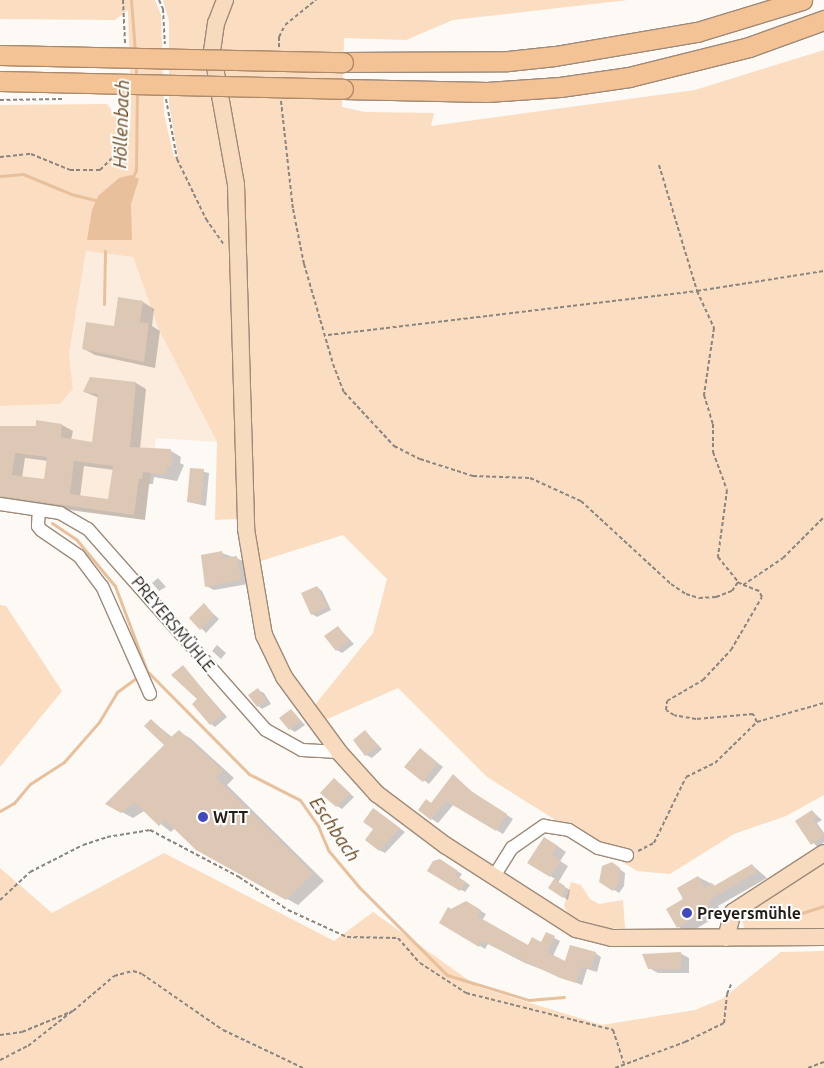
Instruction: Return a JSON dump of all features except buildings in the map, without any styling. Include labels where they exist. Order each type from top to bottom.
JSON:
[{"type":"highway","points":[[0,55],[343,62],[508,61],[555,56],[697,32],[802,0]]},
{"type":"highway","points":[[0,81],[487,92],[560,87],[629,78],[749,47],[824,20]]},
{"type":"main road","points":[[225,0],[216,23],[212,51],[236,185],[243,504],[259,615],[264,635],[284,677],[339,752],[377,794],[493,878],[558,920],[596,936],[824,937]]},
{"type":"main road","points":[[726,938],[732,912],[824,853]]},
{"type":"street","name":"PREYERSMÜHLE","points":[[0,504],[68,517],[96,536],[247,711],[272,735],[302,750],[339,752]]},
{"type":"street","points":[[39,510],[41,530],[79,556],[93,572],[150,694]]},
{"type":"street","points":[[493,878],[512,848],[544,826],[569,830],[598,848],[627,856]]},
{"type":"path","points":[[123,0],[125,45]]},
{"type":"path","points":[[160,0],[165,19],[165,47]]},
{"type":"path","points":[[279,57],[281,30],[316,0]]},
{"type":"path","points":[[166,94],[171,142],[186,180],[206,219],[238,263]]},
{"type":"path","points":[[280,96],[295,218],[304,264],[344,392],[394,446],[420,459],[473,476],[530,478],[581,501],[686,594],[716,597],[732,591],[738,582]]},
{"type":"path","points":[[0,157],[31,154],[70,170],[100,170],[118,152],[126,124],[128,98]]},
{"type":"path","points":[[659,164],[697,291],[714,328],[704,395],[713,424],[713,452],[727,490],[718,557],[738,582],[759,591],[762,597],[731,650],[703,680],[667,701],[666,710],[674,716],[696,719],[753,714],[757,722]]},
{"type":"path","points":[[327,336],[697,291],[824,271]]},
{"type":"path","points":[[744,585],[783,558],[824,517]]},
{"type":"path","points":[[627,856],[654,842],[686,777],[715,763],[757,722],[824,704]]},
{"type":"path","points":[[0,900],[30,872],[83,845],[107,836],[150,830],[238,877],[288,910],[347,937],[398,938],[420,963],[466,993],[613,1030],[624,1063]]},
{"type":"path","points":[[0,1060],[28,1046],[114,976],[133,971],[223,1030],[303,1068]]},
{"type":"path","points":[[615,1068],[624,1063],[685,1042],[724,1023],[727,994],[732,982]]},
{"type":"path","points":[[0,1035],[22,1032],[73,1011]]},
{"type":"path","points":[[808,1068],[824,1062]]},
{"type":"shaded area","points":[[0,0],[155,0],[161,15],[164,114],[174,157],[178,156],[169,104],[169,21],[163,0],[628,0],[453,20],[406,40],[344,38],[342,107],[365,112],[434,113],[431,126],[695,90],[824,50],[824,795],[786,816],[734,834],[670,874],[637,871],[487,777],[398,688],[325,720],[314,706],[373,633],[387,579],[343,535],[261,561],[250,534],[220,35],[209,22],[205,70],[228,181],[238,519],[215,520],[217,442],[159,330],[133,257],[86,251],[69,354],[73,389],[60,404],[0,406],[0,105],[107,104],[121,123],[117,140],[124,143],[130,129],[131,106],[128,10],[115,20],[0,19]]},
{"type":"shaded area","points":[[131,175],[139,179],[131,204],[132,240],[87,240],[92,210],[98,196],[119,178]]},
{"type":"shaded area","points":[[86,251],[133,257],[159,330],[217,442],[156,438],[145,520],[0,499],[0,406],[60,404],[73,389],[69,354]]},
{"type":"shaded area","points":[[0,605],[6,606],[62,691],[0,767]]},
{"type":"shaded area","points":[[164,853],[334,941],[373,912],[478,987],[602,1025],[695,1010],[722,999],[781,952],[824,951],[824,1068],[0,1068],[0,868],[52,913]]},
{"type":"shaded area","points":[[824,859],[824,929],[744,928],[741,916]]},
{"type":"shaded area","points":[[571,882],[581,885],[590,899],[599,904],[623,900],[625,929],[596,928],[568,914],[564,906]]},
{"type":"waterway","name":"Höllenbach","points":[[131,0],[135,52]]},
{"type":"waterway","name":"Höllenbach","points":[[136,63],[136,77]]},
{"type":"waterway","name":"Höllenbach","points":[[132,178],[136,170],[137,90]]},
{"type":"waterway","points":[[0,176],[23,174],[71,194],[99,201]]},
{"type":"waterway","name":"Höllenbach","points":[[104,304],[105,251]]},
{"type":"waterway","name":"Eschbach","points":[[52,523],[76,539],[115,586],[147,671],[249,774],[300,800],[318,826],[328,850],[359,887],[447,975],[529,1000],[564,997]]},
{"type":"waterway","points":[[0,811],[14,803],[30,784],[64,762],[99,722],[117,692],[135,679]]},
{"type":"waterway","name":"Eschbach","points":[[783,919],[824,906]]},
{"type":"place","name":"WTT","points":[[203,817]]},
{"type":"place","name":"Preyersmühle","points":[[687,913]]}]
